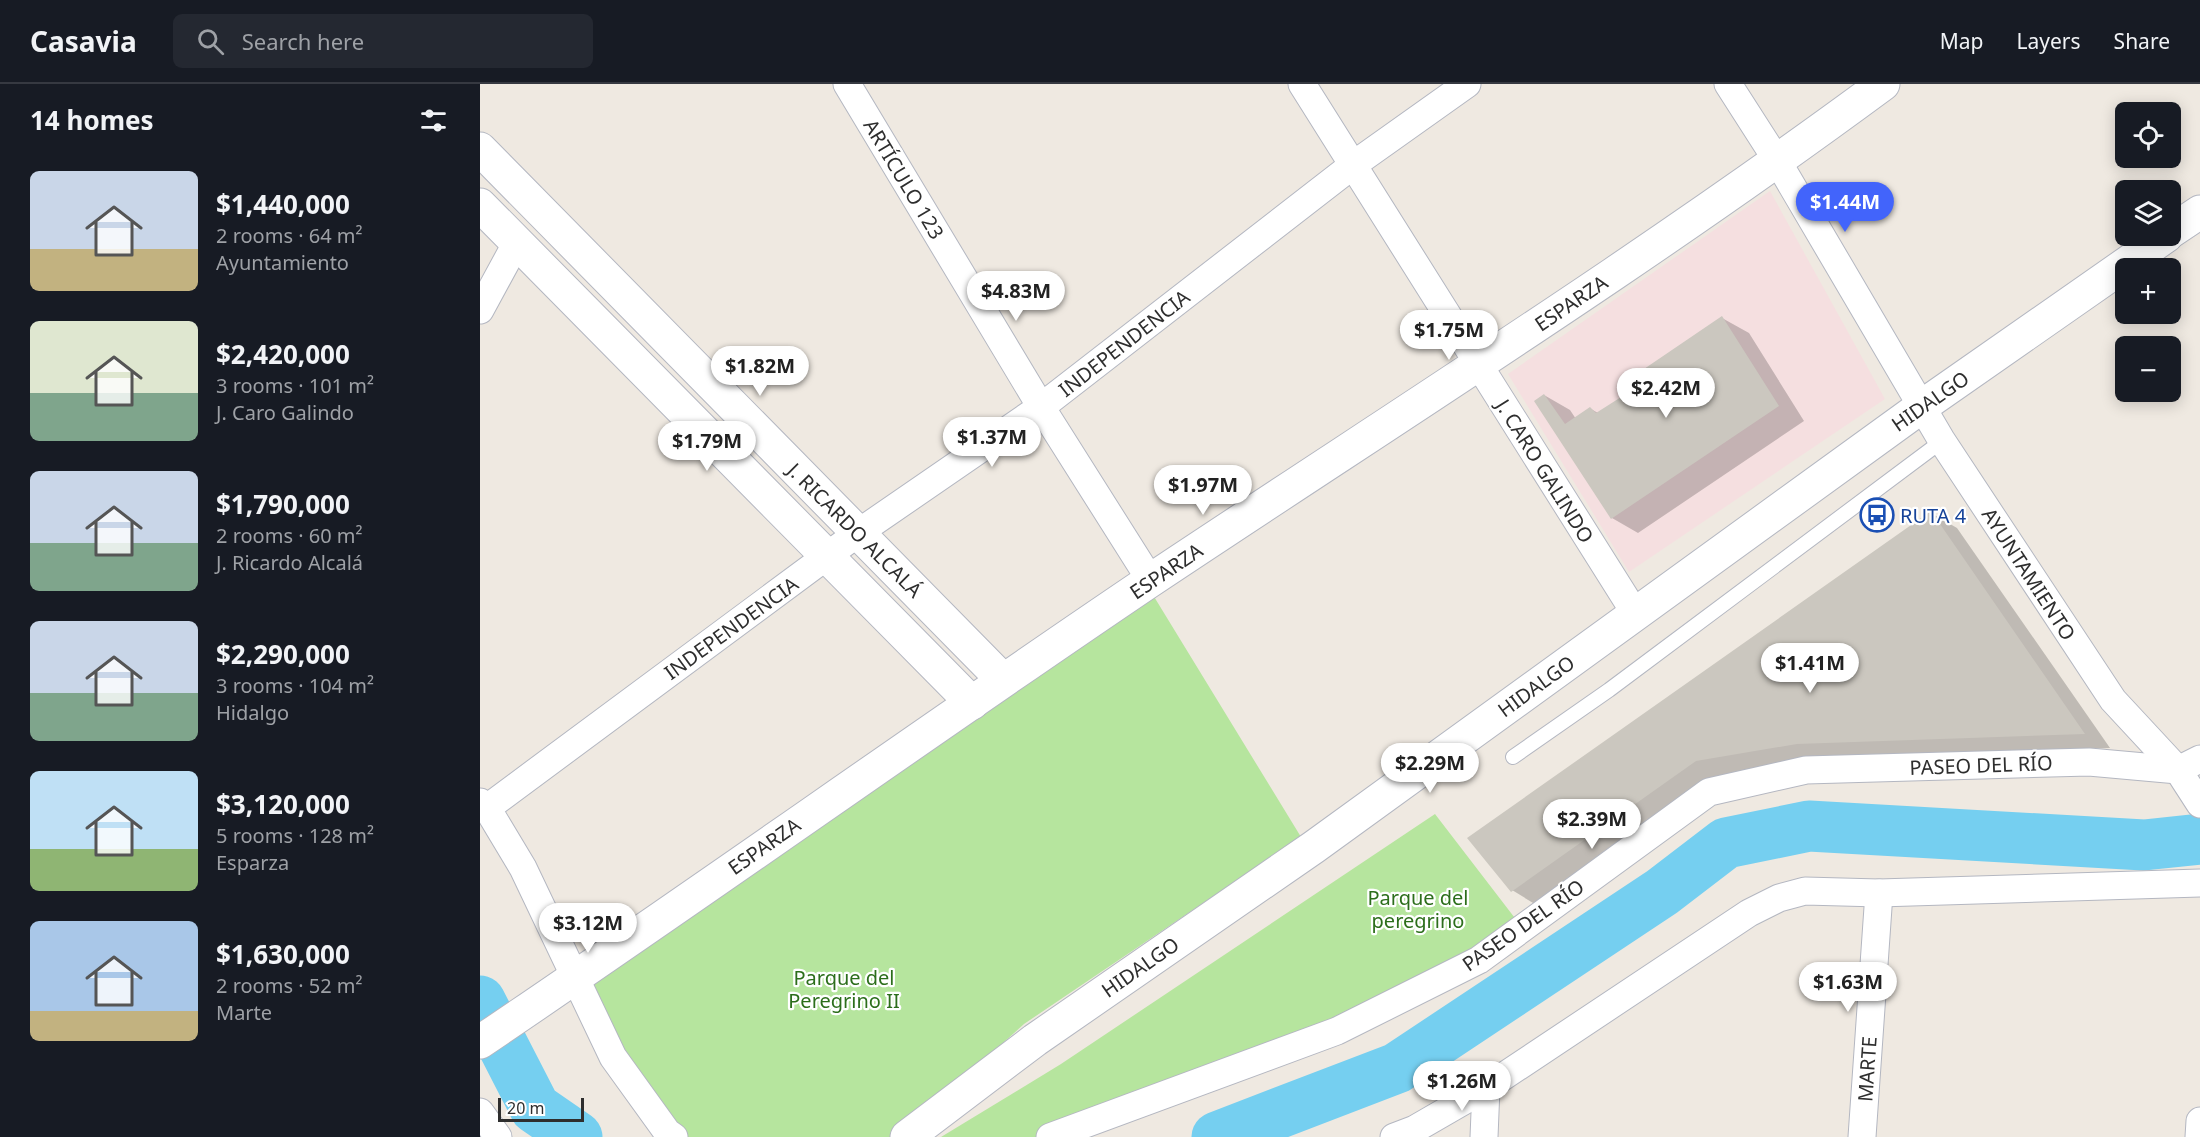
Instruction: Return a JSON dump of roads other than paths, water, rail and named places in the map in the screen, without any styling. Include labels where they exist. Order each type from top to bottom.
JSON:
[{"type":"street","name":"ARTÍCULO 123","points":[[847,84],[1041,407],[1151,581]]},
{"type":"street","name":"J. CARO GALINDO","points":[[1302,84],[1635,613]]},
{"type":"street","name":"INDEPENDENCIA","points":[[483,805],[827,558],[858,533],[1041,407],[1353,165],[1467,84]]},
{"type":"street","name":"AYUNTAMIENTO","points":[[1728,84],[1778,162],[1942,441],[2113,700],[2189,765],[2200,803]]},
{"type":"street","name":"ESPARZA","points":[[480,1042],[1003,680],[1479,366],[1778,162],[1883,84]]},
{"type":"street","name":"J. RICARDO ALCALÁ","points":[[480,149],[1003,680]]},
{"type":"street","name":"J. RICARDO ALCALÁ","points":[[480,205],[972,703]]},
{"type":"street","points":[[2181,225],[2200,212]]},
{"type":"street","points":[[480,310],[517,242]]},
{"type":"street","name":"HIDALGO","points":[[907,1137],[1035,1040],[1314,847],[1921,407],[2152,246]]},
{"type":"street","name":"PASEO DEL RÍO","points":[[1050,1137],[1337,1031],[1479,960],[1709,792],[1806,770],[2089,762],[2189,765]]},
{"type":"street","points":[[483,805],[523,868],[565,984],[613,1057],[667,1132],[674,1137]]},
{"type":"street","points":[[1394,1137],[1415,1129],[1486,1089],[1749,913],[1779,898],[1805,891],[1879,893],[2200,883]]},
{"type":"street","name":"MARTE","points":[[1862,1137],[1879,893]]},
{"type":"street","points":[[1484,1137],[1486,1089]]},
{"type":"street","points":[[480,1112],[498,1137]]},
{"type":"street","points":[[2199,1137],[2200,1121]]},
{"type":"lane","points":[[1513,757],[1609,690],[1942,441]]},
{"type":"waterway","points":[[1217,1137],[1397,1068],[1662,892],[1726,843],[1809,826],[2144,845],[2200,839]]},
{"type":"waterway","points":[[480,1001],[535,1108],[577,1137]]},
{"type":"place","name":"RUTA 4","points":[[1877,515]]},
{"type":"park label","name":"Parque del peregrino","points":[[1418,908]]},
{"type":"park label","name":"Parque del Peregrino II","points":[[844,988]]}]
